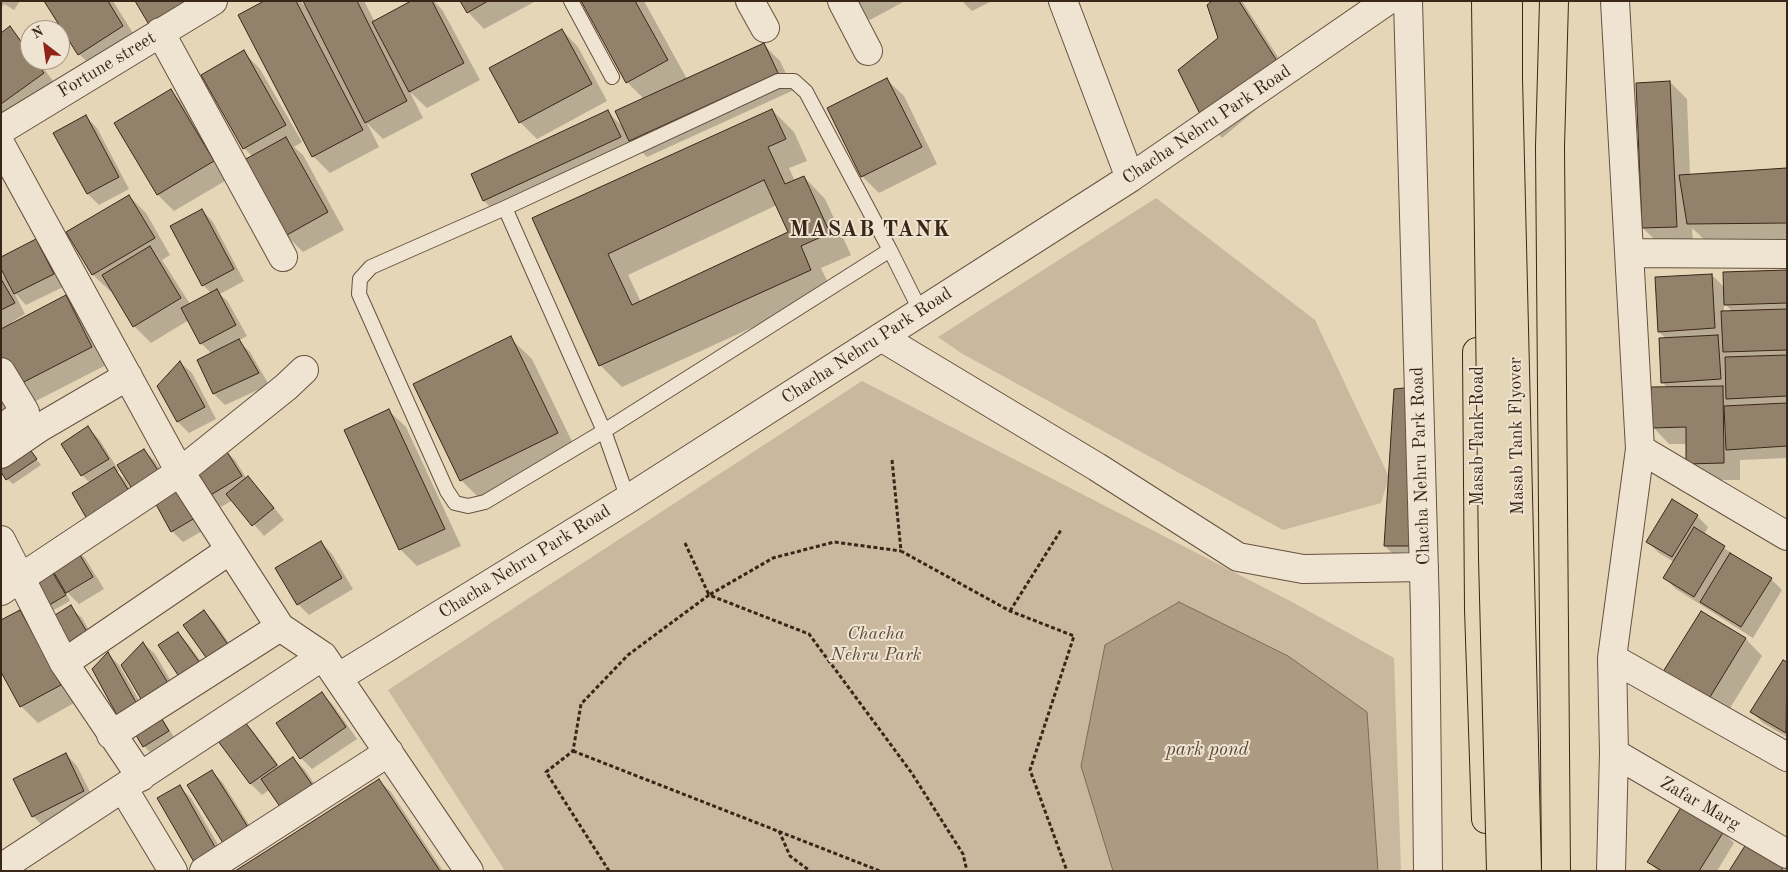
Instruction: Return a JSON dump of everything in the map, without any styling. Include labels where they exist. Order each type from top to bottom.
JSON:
[{"type":"main road","name":"Masab Tank Road","points":[[1476,1],[1479,618],[1488,871]]},
{"type":"main road","name":"Masab Tank Flyover","points":[[1486,1],[1493,548],[1501,871]]},
{"type":"main road","name":"Masab Tank Flyover","points":[[1508,1],[1508,78],[1528,871]]},
{"type":"main road","points":[[1554,1],[1550,147],[1556,871]]},
{"type":"main road","points":[[1478,491],[1552,487]]},
{"type":"street","name":"Fortune street","points":[[1,130],[213,1]]},
{"type":"street","points":[[750,1],[765,28]]},
{"type":"street","points":[[842,1],[868,51]]},
{"type":"street","points":[[1063,1],[1130,178]]},
{"type":"street","name":"Chacha Nehru Park Road","points":[[339,677],[628,499],[1130,178],[1387,1]]},
{"type":"street","name":"Chacha Nehru Park Road","points":[[1408,1],[1424,567],[1428,871]]},
{"type":"street","points":[[1611,871],[1614,753],[1612,658],[1640,449],[1615,1]]},
{"type":"street","points":[[160,32],[283,257]]},
{"type":"street","points":[[1,145],[180,472],[230,550],[280,627],[323,656],[339,677],[469,871]]},
{"type":"street","points":[[1629,253],[1787,254]]},
{"type":"street","points":[[881,337],[1097,467],[1238,557],[1304,569],[1424,567]]},
{"type":"street","points":[[12,584],[180,472],[286,387],[304,370]]},
{"type":"street","points":[[1,372],[25,412],[1,429]]},
{"type":"street","points":[[1,454],[39,428],[128,376]]},
{"type":"street","points":[[1640,449],[1787,536]]},
{"type":"street","points":[[1,540],[12,584],[111,735],[173,871]]},
{"type":"street","points":[[64,663],[230,550]]},
{"type":"street","points":[[111,735],[280,627]]},
{"type":"street","points":[[1,868],[323,656]]},
{"type":"street","points":[[1612,658],[1787,756]]},
{"type":"street","points":[[204,871],[389,752]]},
{"type":"street","name":"Zafar Marg","points":[[1614,753],[1787,854]]},
{"type":"lane","points":[[571,1],[612,77]]},
{"type":"lane","points":[[890,250],[604,431],[485,502],[468,506],[455,503],[447,492],[359,294],[360,279],[371,267],[505,208],[778,81],[794,81],[806,92],[890,250],[920,312]]},
{"type":"lane","points":[[505,208],[604,431],[628,499]]},
{"type":"path","points":[[892,460],[901,551]]},
{"type":"path","points":[[1010,611],[1061,530]]},
{"type":"path","points":[[609,871],[546,772],[574,751],[581,704],[628,655],[709,595],[773,558],[834,542],[901,551],[1010,611],[1074,636],[1030,770],[1067,871]]},
{"type":"path","points":[[685,543],[709,595],[809,634],[910,772],[964,854],[967,871]]},
{"type":"path","points":[[574,751],[880,871]]},
{"type":"path","points":[[779,831],[790,856],[810,871]]},
{"type":"green space","points":[[1156,198],[1315,320],[1389,477],[1381,503],[1283,530],[961,353],[938,337]]},
{"type":"green space","name":"Chacha Nehru Park","points":[[862,381],[1294,603],[1394,658],[1401,871],[505,871],[388,690]]},
{"type":"water","name":"park pond","points":[[1179,602],[1288,656],[1367,712],[1378,871],[1113,871],[1081,766],[1105,645]]},
{"type":"building","points":[[44,1],[108,1],[123,26],[78,55],[70,42],[70,20],[56,20]]},
{"type":"building","points":[[135,1],[194,1],[151,28]]},
{"type":"building","points":[[264,1],[296,1],[363,130],[312,157],[238,15]]},
{"type":"building","points":[[303,1],[357,1],[407,101],[365,123]]},
{"type":"building","points":[[411,1],[432,1],[464,63],[409,92],[372,22]]},
{"type":"building","points":[[460,1],[488,1],[467,13]]},
{"type":"building","points":[[581,1],[635,1],[668,60],[626,83]]},
{"type":"building","points":[[1212,1],[1239,1],[1277,61],[1204,122],[1178,70],[1218,38],[1207,5]]},
{"type":"building","points":[[10,26],[20,40],[20,70],[42,70],[44,73],[1,104],[1,33]]},
{"type":"building","points":[[562,29],[592,84],[519,123],[489,68]]},
{"type":"building","points":[[764,43],[778,73],[629,141],[615,111]]},
{"type":"building","points":[[244,50],[286,125],[243,149],[201,75]]},
{"type":"building","points":[[887,78],[922,147],[861,177],[827,108]]},
{"type":"building","points":[[1670,81],[1677,227],[1642,228],[1636,83]]},
{"type":"building","points":[[171,89],[214,161],[157,195],[114,123]]},
{"type":"building","points":[[772,109],[786,139],[768,147],[785,184],[804,176],[830,233],[801,246],[811,270],[599,366],[532,218]],"holes":[[[764,180],[788,232],[632,305],[608,254]]]},
{"type":"building","points":[[608,110],[621,137],[483,201],[471,174]]},
{"type":"building","points":[[86,115],[119,177],[87,194],[53,133]]},
{"type":"building","points":[[286,137],[328,212],[285,236],[244,160]]},
{"type":"building","points":[[1787,168],[1787,223],[1687,224],[1679,175]]},
{"type":"building","points":[[129,195],[155,238],[92,275],[66,232]]},
{"type":"building","points":[[202,209],[234,269],[202,286],[170,226]]},
{"type":"building","points":[[36,239],[54,274],[14,294],[1,269],[1,257]]},
{"type":"building","points":[[150,246],[181,298],[133,327],[102,275]]},
{"type":"building","points":[[1787,270],[1787,303],[1724,305],[1723,272]]},
{"type":"building","points":[[1712,274],[1715,328],[1658,332],[1655,277]]},
{"type":"building","points":[[1,279],[15,303],[1,310]]},
{"type":"building","points":[[217,289],[236,325],[200,344],[181,308]]},
{"type":"building","points":[[66,295],[92,347],[16,386],[1,358],[1,329]]},
{"type":"building","points":[[1787,309],[1787,350],[1723,352],[1721,311]]},
{"type":"building","points":[[1718,335],[1721,379],[1661,383],[1659,338]]},
{"type":"building","points":[[511,336],[558,433],[460,481],[413,384]]},
{"type":"building","points":[[239,339],[259,373],[213,394],[197,360]]},
{"type":"building","points":[[1787,355],[1787,396],[1726,399],[1725,357]]},
{"type":"building","points":[[180,361],[205,407],[177,422],[157,386]]},
{"type":"building","points":[[1723,386],[1724,463],[1686,464],[1686,427],[1651,428],[1651,387]]},
{"type":"building","points":[[1414,387],[1413,546],[1384,546],[1394,389]]},
{"type":"building","points":[[1787,403],[1787,446],[1726,450],[1724,406]]},
{"type":"building","points":[[389,409],[445,529],[399,550],[344,430]]},
{"type":"building","points":[[88,426],[109,459],[81,476],[61,444]]},
{"type":"building","points":[[26,444],[37,459],[6,480],[1,472],[1,461]]},
{"type":"building","points":[[224,447],[242,476],[209,496],[192,468]]},
{"type":"building","points":[[144,449],[163,478],[136,495],[117,465]]},
{"type":"building","points":[[114,467],[134,499],[91,526],[72,493]]},
{"type":"building","points":[[248,476],[274,508],[252,526],[226,494]]},
{"type":"building","points":[[176,484],[195,518],[171,532],[152,497]]},
{"type":"building","points":[[1672,499],[1698,515],[1672,557],[1646,542]]},
{"type":"building","points":[[1694,527],[1725,546],[1694,597],[1663,578]]},
{"type":"building","points":[[321,541],[342,578],[297,605],[275,568]]},
{"type":"building","points":[[74,545],[93,577],[66,593],[47,561]]},
{"type":"building","points":[[1730,553],[1772,578],[1741,627],[1700,602]]},
{"type":"building","points":[[48,565],[66,595],[46,607],[28,577]]},
{"type":"building","points":[[71,605],[90,637],[66,652],[47,620]]},
{"type":"building","points":[[20,610],[61,685],[20,707],[1,672],[1,620]]},
{"type":"building","points":[[204,610],[231,649],[210,663],[183,625]]},
{"type":"building","points":[[1701,611],[1746,638],[1707,702],[1661,675]]},
{"type":"building","points":[[178,632],[202,666],[182,681],[158,645]]},
{"type":"building","points":[[143,642],[171,688],[144,704],[121,665]]},
{"type":"building","points":[[108,652],[138,706],[118,717],[92,669]]},
{"type":"building","points":[[1783,660],[1787,662],[1786,733],[1750,712]]},
{"type":"building","points":[[322,692],[346,727],[300,759],[276,723]]},
{"type":"building","points":[[157,711],[169,731],[143,747],[131,727]]},
{"type":"building","points":[[242,718],[277,765],[250,784],[215,737]]},
{"type":"building","points":[[66,753],[84,791],[32,817],[13,779]]},
{"type":"building","points":[[293,757],[315,789],[283,811],[261,779]]},
{"type":"building","points":[[212,770],[253,835],[228,851],[187,785]]},
{"type":"building","points":[[379,779],[440,871],[235,871]]},
{"type":"building","points":[[180,785],[220,856],[198,869],[157,798]]},
{"type":"building","points":[[1682,806],[1724,831],[1699,871],[1662,871],[1647,862]]},
{"type":"building","points":[[1748,841],[1785,864],[1781,871],[1729,871]]},
{"type":"district","name":"MASAB TANK","points":[[870,230]]}]
